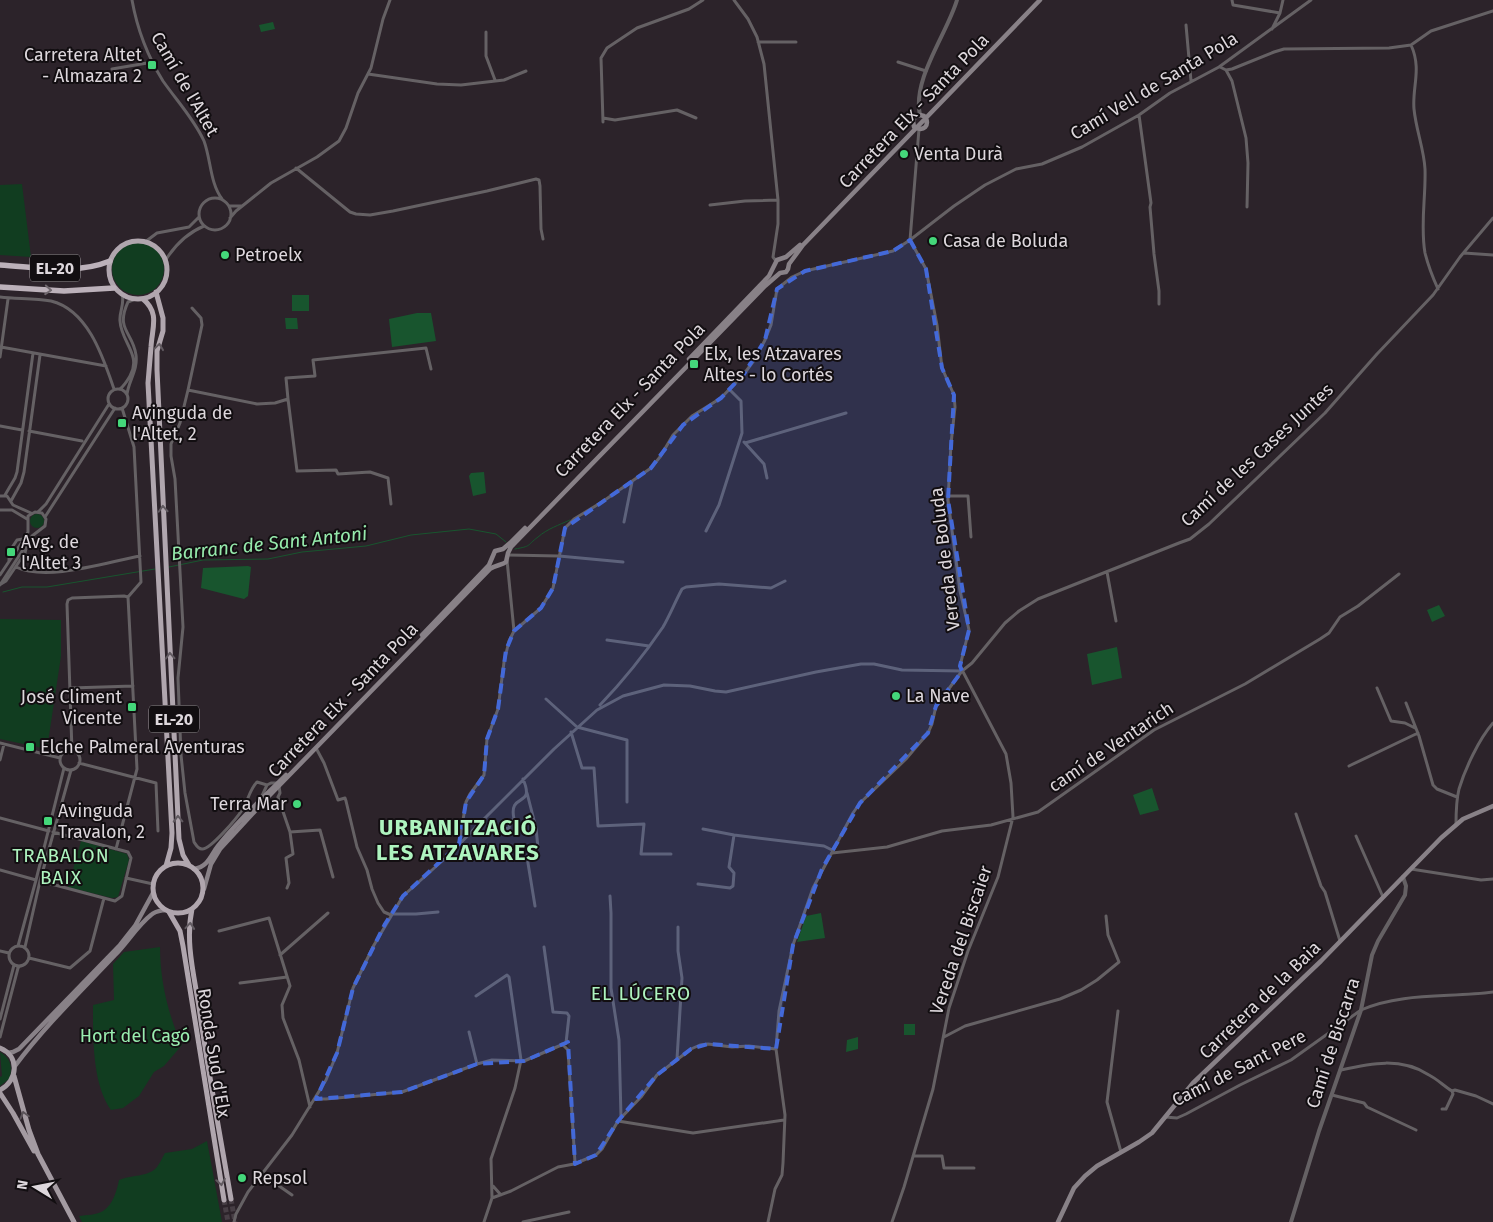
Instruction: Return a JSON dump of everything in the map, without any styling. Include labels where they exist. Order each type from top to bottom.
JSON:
[{"type":"highway","points":[[134,241],[154,246],[161,252],[165,261],[166,278],[156,292],[143,299],[135,299],[122,294],[114,288],[110,280],[108,270],[110,261],[123,244],[134,241]]},
{"type":"highway","name":"EL-20","points":[[0,265],[74,269],[99,266],[110,261]]},
{"type":"highway","name":"EL-20","points":[[0,287],[64,292],[114,288]]},
{"type":"highway","name":"EL-20","points":[[156,292],[163,318],[157,370],[179,839],[183,855],[201,878],[204,889]]},
{"type":"highway","name":"EL-20","points":[[143,299],[150,305],[154,322],[148,383],[172,833],[171,848],[166,866],[160,870],[153,884]]},
{"type":"highway","points":[[166,866],[173,863],[181,863],[191,867]]},
{"type":"highway","points":[[153,884],[155,900],[167,911],[185,912],[192,909],[201,898],[204,889]]},
{"type":"highway","name":"Ronda Sud d'Elx","points":[[192,909],[189,923],[189,943],[231,1199]]},
{"type":"highway","name":"Ronda Sud d'Elx","points":[[167,911],[180,931],[183,946],[224,1200]]},
{"type":"main road","name":"Carretera Elx - Santa Pola","points":[[789,267],[803,245],[916,128],[923,116],[1038,0]]},
{"type":"main road","points":[[916,128],[913,119],[923,116]]},
{"type":"main road","name":"Carretera Elx - Santa Pola","points":[[783,258],[800,245],[916,128]]},
{"type":"main road","points":[[783,258],[789,267],[781,273],[774,267],[776,261],[783,258]]},
{"type":"main road","name":"Carretera Elx - Santa Pola","points":[[502,549],[660,390],[769,276],[774,267]]},
{"type":"main road","name":"Carretera Elx - Santa Pola","points":[[508,556],[511,547],[620,434],[765,286],[781,273]]},
{"type":"main road","points":[[502,549],[508,556],[502,564],[498,564],[492,558],[495,551],[502,549]]},
{"type":"main road","name":"Carretera Elx - Santa Pola","points":[[204,889],[211,864],[220,849],[278,784],[490,565],[492,558]]},
{"type":"main road","name":"Carretera Elx - Santa Pola","points":[[191,867],[200,868],[208,862],[224,838],[256,804],[316,748],[490,569],[498,564]]},
{"type":"main road","name":"Carretera de la Baia","points":[[1058,1222],[1074,1188],[1085,1176],[1097,1166],[1152,1133],[1193,1083],[1340,942],[1441,838],[1456,824],[1493,806]]},
{"type":"main road","points":[[3,1048],[13,1052],[19,1049],[120,946],[135,926],[153,893]]},
{"type":"main road","points":[[15,1066],[59,1014],[127,943],[143,921],[152,914],[167,911]]},
{"type":"main road","points":[[3,1048],[13,1058],[15,1066],[14,1076],[28,1130],[37,1154]]},
{"type":"main road","points":[[0,1090],[14,1076]]},
{"type":"main road","points":[[0,1094],[37,1154],[72,1222]]},
{"type":"street","name":"Camí de l'Altet","points":[[132,0],[138,29],[153,62],[163,81],[196,126],[210,160],[214,182]]},
{"type":"street","points":[[222,199],[212,198],[200,207],[199,217],[204,226],[212,230],[217,230],[227,224],[230,218],[242,206],[271,183],[317,157],[339,141],[346,128],[355,100],[374,61],[380,29],[390,0]]},
{"type":"street","points":[[696,118],[677,110],[615,120],[603,120],[601,58],[608,48],[637,28],[689,9],[703,0]]},
{"type":"street","points":[[734,0],[748,19],[758,42],[764,64],[778,200],[778,224],[773,257],[776,261]]},
{"type":"street","points":[[923,116],[921,88],[926,71],[957,0]]},
{"type":"street","points":[[1232,0],[1233,5],[1280,13]]},
{"type":"street","points":[[1272,29],[1280,13],[1283,0]]},
{"type":"street","name":"Camí Vell de Santa Pola","points":[[514,631],[542,608],[549,597],[553,588],[564,528],[651,468],[660,458],[673,434],[683,424],[730,390],[755,359],[765,340],[771,324],[775,294],[777,289],[787,281],[805,271],[893,250],[910,240],[985,185],[1016,169],[1042,164],[1082,147],[1138,115],[1170,93],[1219,67],[1311,0]]},
{"type":"street","points":[[1219,67],[1226,70],[1232,69],[1284,49],[1389,48],[1411,45],[1431,31],[1493,11]]},
{"type":"street","points":[[1186,25],[1191,81]]},
{"type":"street","points":[[486,32],[486,56],[496,80]]},
{"type":"street","points":[[758,42],[796,42]]},
{"type":"street","points":[[1411,45],[1414,51],[1417,75],[1414,108],[1425,171],[1424,246],[1438,289]]},
{"type":"street","points":[[112,69],[153,62]]},
{"type":"street","points":[[898,62],[926,71]]},
{"type":"street","points":[[1226,70],[1232,81],[1246,138],[1248,163],[1247,207]]},
{"type":"street","points":[[368,74],[437,84],[461,85],[504,80],[526,71]]},
{"type":"street","points":[[1138,115],[1151,203],[1159,304]]},
{"type":"street","points":[[910,240],[916,128]]},
{"type":"street","points":[[296,168],[350,212],[370,215],[536,179],[539,180],[540,186],[543,239]]},
{"type":"street","points":[[212,198],[214,182]]},
{"type":"street","points":[[214,182],[216,192],[229,206],[230,218]]},
{"type":"street","points":[[710,205],[778,200]]},
{"type":"street","points":[[229,206],[242,206]]},
{"type":"street","points":[[144,242],[157,234],[189,227],[199,217]]},
{"type":"street","name":"Camí de les Cases Juntes","points":[[768,1222],[775,1189],[782,1176],[784,1100],[776,1049],[779,1011],[794,944],[813,888],[860,803],[906,759],[928,733],[936,706],[962,671],[972,663],[1005,623],[1038,599],[1179,544],[1198,533],[1320,418],[1438,289],[1463,253],[1493,218]]},
{"type":"street","points":[[165,261],[179,242],[193,230],[204,226]]},
{"type":"street","name":"Vereda de Boluda","points":[[910,240],[926,270],[937,325],[942,368],[954,395],[955,407],[951,437],[948,496],[960,591],[969,630],[960,666],[962,671]]},
{"type":"street","points":[[1463,253],[1493,255]]},
{"type":"street","points":[[789,267],[791,278]]},
{"type":"street","points":[[781,273],[787,281]]},
{"type":"street","points":[[120,389],[131,375],[134,364],[132,353],[120,325],[124,300],[122,294]]},
{"type":"street","points":[[0,297],[50,301],[62,305],[76,316],[98,346],[114,389]]},
{"type":"street","points":[[0,357],[8,299]]},
{"type":"street","points":[[109,404],[115,408],[122,408],[128,402],[128,386],[136,367],[136,355],[126,333],[123,320],[128,302],[135,299]]},
{"type":"street","points":[[192,308],[199,315],[202,325],[188,390],[171,450],[175,479],[183,627],[178,678],[181,755],[185,793],[194,842],[197,848],[202,849],[208,848],[242,812],[248,801],[252,786],[257,782],[267,785],[278,784],[280,793],[278,796],[290,832],[293,854],[286,858],[289,884],[287,888]]},
{"type":"street","points":[[1,348],[106,366]]},
{"type":"street","points":[[391,504],[388,478],[370,472],[338,474],[336,470],[298,471],[286,378],[315,376],[313,360],[426,348],[431,369]]},
{"type":"street","points":[[5,495],[17,472],[33,353]]},
{"type":"street","points":[[8,509],[23,476],[40,355]]},
{"type":"street","points":[[32,361],[35,360],[39,363]]},
{"type":"street","points":[[5,495],[11,502],[31,513],[38,512],[46,504],[109,404],[108,396],[114,389],[120,389],[127,394]]},
{"type":"street","points":[[188,390],[256,404],[275,403],[288,399]]},
{"type":"street","points":[[706,531],[719,505],[742,433],[741,401],[730,390]]},
{"type":"street","points":[[0,584],[6,582],[14,566],[25,553],[27,544],[37,531],[45,526],[45,517],[115,408]]},
{"type":"street","points":[[116,849],[137,769],[128,597],[141,580],[134,447],[122,408]]},
{"type":"street","points":[[745,443],[846,413]]},
{"type":"street","points":[[0,426],[22,430]]},
{"type":"street","points":[[30,432],[82,441]]},
{"type":"street","points":[[740,438],[764,464],[767,478]]},
{"type":"street","points":[[624,522],[632,482]]},
{"type":"street","points":[[0,496],[5,495]]},
{"type":"street","points":[[948,496],[968,496],[971,537]]},
{"type":"street","points":[[0,516],[2,510],[8,509],[27,519]]},
{"type":"street","points":[[38,512],[45,517]]},
{"type":"street","points":[[0,575],[24,539],[28,526],[27,519],[31,513]]},
{"type":"street","points":[[28,526],[31,530],[37,531]]},
{"type":"street","points":[[14,566],[40,572],[62,572],[140,556]]},
{"type":"street","points":[[459,844],[466,802],[484,775],[487,739],[498,709],[506,650],[514,631],[508,556],[559,556],[623,562]]},
{"type":"street","points":[[0,566],[5,567]]},
{"type":"street","points":[[1107,572],[1116,621]]},
{"type":"street","name":"camí de Ventarich","points":[[832,852],[887,847],[942,831],[991,826],[1038,812],[1154,730],[1246,684],[1306,649],[1329,633],[1340,617],[1358,606],[1400,574]]},
{"type":"street","points":[[234,1222],[236,1214],[248,1192],[292,1135],[316,1099],[337,1053],[353,988],[403,896],[451,853],[523,779],[571,732],[597,710],[649,646],[670,614],[682,590],[686,587],[719,584],[771,588],[785,581]]},
{"type":"street","points":[[72,751],[68,600],[72,598],[128,597]]},
{"type":"street","points":[[606,640],[649,646]]},
{"type":"street","points":[[597,710],[623,696],[664,685],[690,686],[726,692],[861,664],[874,664],[912,671],[962,671]]},
{"type":"street","name":"Vereda del Biscaier","points":[[892,1222],[933,1089],[949,1008],[998,877],[1012,820],[1011,783],[1006,754],[962,671]]},
{"type":"street","points":[[71,688],[133,686]]},
{"type":"street","points":[[1377,688],[1391,721],[1405,723],[1415,728]]},
{"type":"street","points":[[546,699],[578,727],[627,740],[628,802]]},
{"type":"street","points":[[1406,703],[1418,733],[1433,785],[1437,790],[1458,798]]},
{"type":"street","points":[[1456,824],[1459,789],[1485,732],[1493,723]]},
{"type":"street","points":[[571,732],[582,768],[594,768],[598,826],[644,824],[641,854],[671,854]]},
{"type":"street","points":[[1348,766],[1418,733]]},
{"type":"street","points":[[0,760],[2,743],[60,758]]},
{"type":"street","points":[[316,748],[324,763],[338,800],[345,798],[357,847],[378,903],[384,912],[391,915],[438,912]]},
{"type":"street","points":[[72,751],[78,755],[79,763],[76,768],[71,770],[64,768],[60,763],[60,758],[64,752],[72,751]]},
{"type":"street","points":[[79,763],[155,782],[158,830]]},
{"type":"street","points":[[51,832],[64,768]]},
{"type":"street","points":[[18,946],[71,770]]},
{"type":"street","points":[[523,779],[528,792],[538,848],[527,856],[535,906]]},
{"type":"street","points":[[256,804],[265,792],[267,785]]},
{"type":"street","points":[[497,831],[509,828],[510,822],[514,819],[513,806],[526,796],[528,792]]},
{"type":"street","points":[[268,797],[278,796]]},
{"type":"street","points":[[1296,814],[1321,886],[1325,892],[1340,942]]},
{"type":"street","points":[[0,818],[128,852],[131,858],[122,896],[115,901],[0,870]]},
{"type":"street","points":[[704,829],[734,835],[824,846],[832,852]]},
{"type":"street","points":[[290,832],[320,830],[333,877]]},
{"type":"street","points":[[698,884],[730,888],[733,886],[734,873],[730,867],[734,835]]},
{"type":"street","points":[[1356,836],[1383,898]]},
{"type":"street","points":[[1411,869],[1481,880],[1493,879]]},
{"type":"street","name":"Camí de Biscarra","points":[[1291,1222],[1361,1010],[1372,955],[1405,895],[1406,886],[1403,877]]},
{"type":"street","points":[[126,878],[153,884]]},
{"type":"street","points":[[24,947],[38,881]]},
{"type":"street","points":[[610,896],[611,988],[619,1040],[622,1117]]},
{"type":"street","points":[[29,958],[70,968],[90,951],[104,898]]},
{"type":"street","points":[[280,955],[328,913]]},
{"type":"street","points":[[944,1037],[964,1026],[1060,999],[1082,990],[1097,980],[1119,962],[1108,935],[1106,916]]},
{"type":"street","points":[[219,931],[269,918],[290,986],[282,1005],[283,1018],[298,1060],[310,1108]]},
{"type":"street","points":[[677,1059],[682,978],[678,951],[678,927]]},
{"type":"street","points":[[0,1036],[20,966],[29,958],[28,952],[24,947],[18,946],[9,953],[9,959],[14,964],[20,966]]},
{"type":"street","points":[[316,1099],[402,1092],[477,1064],[492,1060],[524,1061],[566,1043],[569,1016],[567,1013],[553,1012],[544,947]]},
{"type":"street","points":[[0,950],[9,953]]},
{"type":"street","points":[[0,1019],[14,964]]},
{"type":"street","points":[[476,996],[507,975],[509,977],[521,1060],[515,1088],[491,1159],[492,1198],[484,1222]]},
{"type":"street","points":[[240,982],[287,978]]},
{"type":"street","name":"Camí de Sant Pere","points":[[1165,1117],[1177,1118],[1186,1114],[1240,1084],[1291,1060],[1361,1010],[1402,1000],[1493,992]]},
{"type":"street","points":[[1118,1011],[1107,1102],[1121,1152]]},
{"type":"street","points":[[468,1032],[477,1064]]},
{"type":"street","points":[[562,1044],[568,1050],[575,1164]]},
{"type":"street","points":[[492,1198],[558,1167],[575,1164],[596,1155],[618,1121],[641,1097],[657,1075],[677,1059],[700,1045],[749,1046],[776,1049]]},
{"type":"street","points":[[1341,1070],[1366,1064],[1397,1063],[1408,1065],[1430,1075],[1452,1091],[1455,1090],[1476,1096],[1493,1104]]},
{"type":"street","points":[[1442,1109],[1446,1109],[1453,1094],[1452,1091]]},
{"type":"street","points":[[1332,1095],[1364,1103],[1369,1108],[1416,1130]]},
{"type":"street","points":[[618,1121],[693,1133],[784,1120]]},
{"type":"street","points":[[913,1156],[942,1156],[944,1168],[974,1168]]},
{"type":"street","points":[[262,1174],[292,1195]]},
{"type":"street","points":[[492,1186],[501,1195]]},
{"type":"street","points":[[524,1222],[569,1212]]},
{"type":"highlighted area","points":[[910,240],[926,269],[942,368],[954,395],[948,500],[969,630],[960,666],[962,671],[936,706],[928,733],[860,803],[822,869],[793,945],[776,1049],[708,1044],[691,1049],[657,1075],[618,1121],[596,1155],[575,1164],[568,1042],[524,1061],[477,1064],[402,1092],[316,1099],[337,1053],[353,988],[385,924],[403,896],[459,844],[466,802],[484,775],[487,739],[498,709],[506,650],[514,631],[541,608],[553,588],[565,528],[651,468],[683,425],[721,398],[744,374],[765,340],[777,289],[805,271],[893,251]]},
{"type":"green space","points":[[22,184],[31,257],[0,255],[0,185]]},
{"type":"green space","points":[[138,243],[148,245],[156,251],[162,259],[164,269],[162,279],[156,287],[148,293],[138,295],[128,293],[120,287],[114,279],[112,269],[114,259],[120,251],[128,245]]},
{"type":"green space","points":[[37,514],[42,516],[44,521],[42,526],[37,528],[32,526],[30,521],[32,516]]},
{"type":"green space","points":[[0,619],[61,620],[61,656],[47,749],[0,739]]},
{"type":"green space","points":[[81,841],[127,854],[129,860],[118,897],[112,898],[68,887]]},
{"type":"green space","name":"Hort del Cagó","points":[[160,947],[161,972],[166,997],[182,1045],[164,1066],[154,1072],[139,1096],[123,1108],[111,1110],[100,1087],[97,1074],[93,1005],[114,1000],[113,964],[124,952]]},
{"type":"green space","points":[[0,1052],[9,1060],[11,1071],[9,1079],[0,1086],[0,1077],[2,1076]]},
{"type":"green space","points":[[207,1141],[222,1222],[82,1222],[79,1216],[101,1212],[109,1205],[116,1193],[119,1180],[149,1173],[158,1165],[165,1153],[192,1149]]},
{"type":"shaded area","points":[[273,22],[275,29],[261,32],[259,25]]},
{"type":"shaded area","points":[[292,295],[309,295],[309,311],[292,311]]},
{"type":"shaded area","points":[[417,313],[431,313],[436,341],[392,347],[389,319]]},
{"type":"shaded area","points":[[285,318],[297,318],[298,329],[286,329]]},
{"type":"shaded area","points":[[484,472],[486,493],[473,496],[469,476],[471,473]]},
{"type":"shaded area","points":[[251,567],[248,596],[244,599],[201,588],[203,568]]},
{"type":"shaded area","points":[[1439,605],[1445,616],[1432,622],[1427,610]]},
{"type":"shaded area","points":[[1117,647],[1122,678],[1092,685],[1087,654]]},
{"type":"shaded area","points":[[1152,788],[1159,810],[1140,815],[1133,795]]},
{"type":"shaded area","points":[[821,913],[825,938],[797,942],[806,916]]},
{"type":"shaded area","points":[[904,1024],[915,1024],[915,1035],[904,1035]]},
{"type":"shaded area","points":[[858,1037],[858,1049],[846,1052],[847,1040]]},
{"type":"waterway","points":[[515,549],[527,546],[553,527],[570,520]]},
{"type":"waterway","name":"Barranc de Sant Antoni","points":[[169,567],[203,560],[268,559],[302,552],[366,546],[411,535],[469,529],[496,534],[506,542]]},
{"type":"waterway","name":"Barranc de Sant Antoni","points":[[3,592],[22,587],[47,587],[155,569]]},
{"type":"tunnel","points":[[231,1199],[235,1222]]},
{"type":"tunnel","points":[[224,1200],[228,1222]]},
{"type":"place","name":"Carretera Altet - Almazara 2","points":[[152,65]]},
{"type":"place","name":"Venta Durà","points":[[904,154]]},
{"type":"place","name":"Casa de Boluda","points":[[933,241]]},
{"type":"place","name":"Petroelx","points":[[225,255]]},
{"type":"place","name":"Elx, les Atzavares Altes - lo Cortés","points":[[694,364]]},
{"type":"place","name":"Avinguda de l'Altet, 2","points":[[122,423]]},
{"type":"place","name":"Avg. de l'Altet 3","points":[[11,552]]},
{"type":"place","name":"La Nave","points":[[896,696]]},
{"type":"place","name":"José Climent Vicente","points":[[132,707]]},
{"type":"place","name":"Elche Palmeral Aventuras","points":[[30,747]]},
{"type":"place","name":"Terra Mar","points":[[297,804]]},
{"type":"place","name":"Avinguda Travalon, 2","points":[[48,821]]},
{"type":"place","name":"Repsol","points":[[242,1178]]},
{"type":"district","name":"URBANITZACIÓ LES ATZAVARES","points":[[458,840]]},
{"type":"district","name":"TRABALON BAIX","points":[[61,866]]},
{"type":"district","name":"EL LÚCERO","points":[[641,993]]}]
